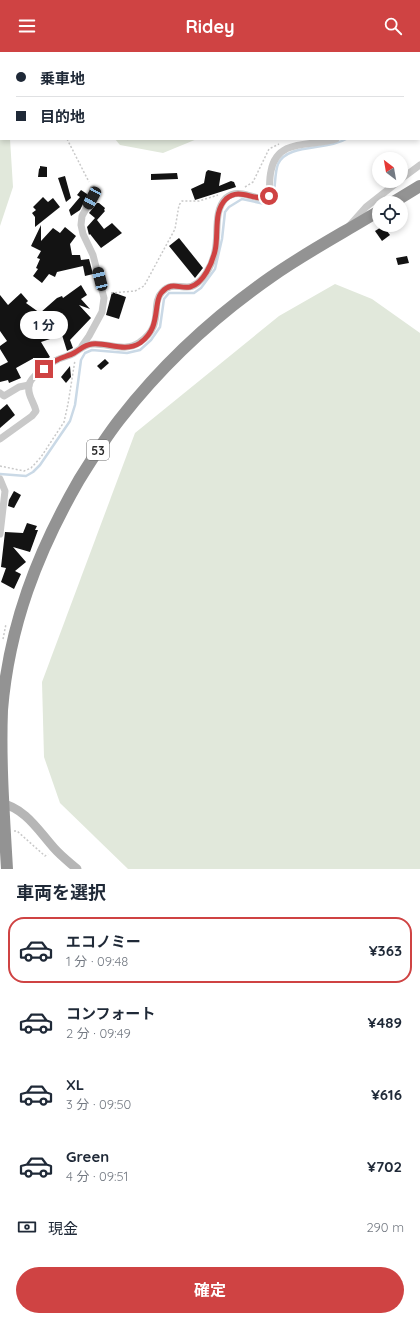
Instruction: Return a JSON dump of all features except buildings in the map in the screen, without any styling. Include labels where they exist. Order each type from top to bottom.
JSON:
[{"type":"highway","points":[[404,196],[420,186]]},
{"type":"highway","name":"53","points":[[7,869],[8,828],[2,803],[1,736],[5,684],[13,639],[27,588],[41,555],[57,520],[86,468],[119,419],[152,381],[191,342],[271,277],[372,215]]},
{"type":"street","points":[[82,346],[94,344],[113,347],[127,347],[139,343],[150,333],[155,325],[160,294],[166,288],[174,285],[189,287],[195,284],[201,280],[209,267],[215,251],[219,209],[222,202],[239,192],[260,198],[269,196],[271,171],[278,155],[285,149],[294,145],[329,140]]},
{"type":"street","points":[[408,174],[420,165]]},
{"type":"street","points":[[343,233],[366,207],[390,188]]},
{"type":"street","points":[[0,439],[32,416],[36,411],[35,406],[29,396],[29,385],[34,377],[55,360],[74,353],[82,346],[102,312],[103,295],[94,255],[83,234],[81,225],[82,216],[92,198],[93,189]]},
{"type":"street","points":[[0,393],[4,396],[19,388],[29,385]]},
{"type":"street","points":[[0,479],[4,491],[0,534]]},
{"type":"street","points":[[2,803],[16,808],[26,816],[54,849],[77,869]]},
{"type":"path","points":[[68,140],[93,189]]},
{"type":"path","points":[[239,192],[246,185],[253,182],[269,149],[283,142]]},
{"type":"path","points":[[103,295],[135,291],[144,286],[175,229],[179,205],[182,201],[199,201],[220,195],[229,197]]},
{"type":"path","points":[[0,466],[24,471],[31,468],[41,457],[64,422],[75,363],[74,353]]},
{"type":"path","points":[[8,828],[17,831],[45,856],[54,849]]},
{"type":"shaded area","points":[[0,140],[10,140],[13,187],[0,226]]},
{"type":"shaded area","points":[[116,140],[195,140],[163,153],[120,145]]},
{"type":"shaded area","points":[[335,284],[372,299],[420,333],[420,869],[128,869],[60,803],[44,757],[42,682],[135,433],[279,316]]},
{"type":"waterway","points":[[0,474],[26,476],[40,465],[70,421],[75,405],[81,360],[85,353],[92,350],[127,353],[140,350],[151,340],[160,327],[164,299],[169,293],[194,293],[201,288],[215,269],[222,239],[225,212],[229,207],[242,199],[265,204],[272,201],[277,168],[283,157],[298,150],[329,145],[344,140]]},
{"type":"route","points":[[44,369],[55,360],[74,353],[82,346],[94,344],[113,347],[127,347],[139,343],[150,333],[155,325],[160,294],[166,288],[174,285],[189,287],[195,284],[201,280],[209,267],[215,251],[219,209],[222,202],[228,197],[239,192],[256,197],[264,198],[269,196]]}]
